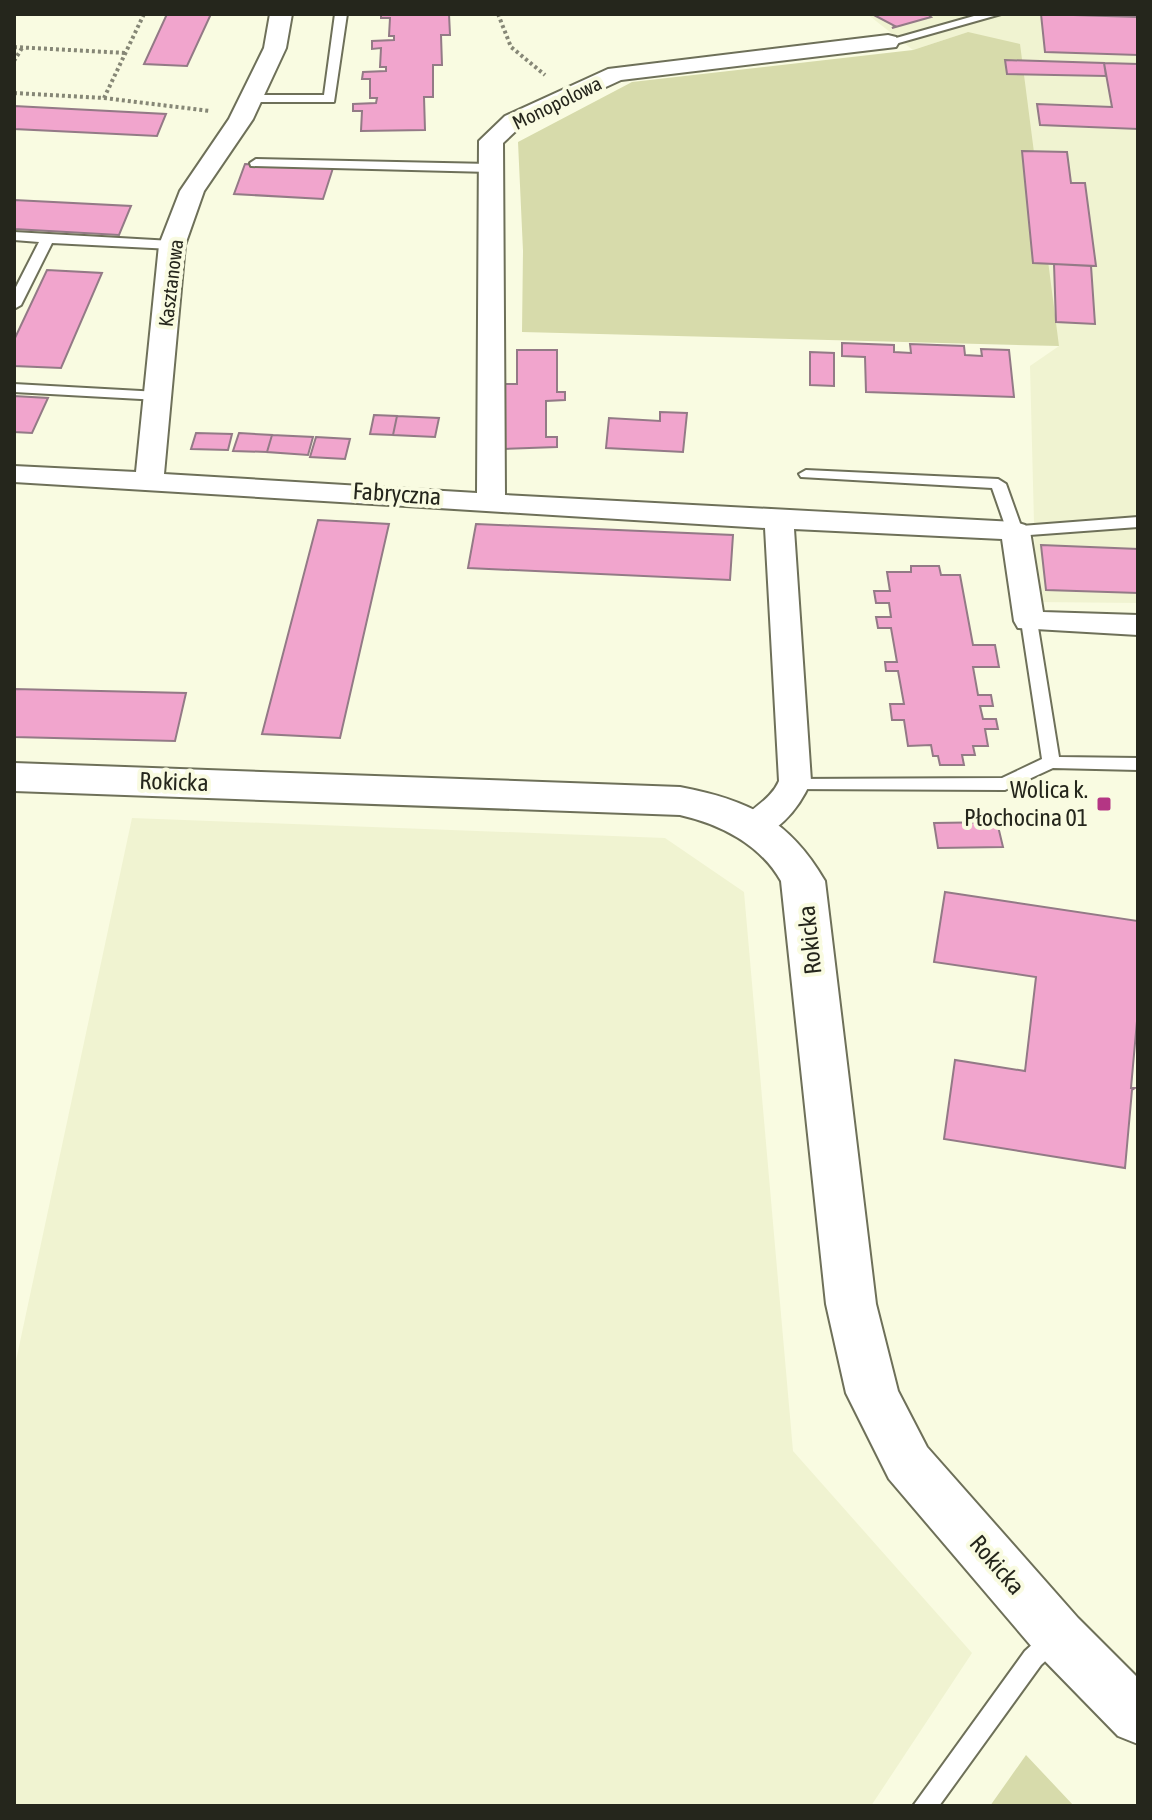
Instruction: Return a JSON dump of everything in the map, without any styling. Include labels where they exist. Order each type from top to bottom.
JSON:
[{"type":"main road","name":"Rokicka","points":[[14,777],[668,800],[710,806],[753,827],[785,852],[803,881],[851,1304],[872,1393],[908,1463],[1058,1636],[1138,1717]]},
{"type":"street","name":"Kasztanowa","points":[[149,481],[172,245],[192,191],[245,109],[275,48],[281,14]]},
{"type":"street","name":"Monopolowa","points":[[491,500],[491,141],[513,121],[616,74],[888,42]]},
{"type":"street","name":"Fabryczna","points":[[14,474],[491,500],[779,521],[1015,531]]},
{"type":"street","points":[[753,827],[787,800],[795,781],[779,521]]},
{"type":"street","points":[[1015,531],[1029,621],[1138,625]]},
{"type":"lane","points":[[245,109],[330,99],[341,14]]},
{"type":"lane","points":[[888,42],[995,14]]},
{"type":"lane","points":[[256,163],[490,168]]},
{"type":"lane","points":[[14,236],[172,245]]},
{"type":"lane","points":[[14,305],[47,239]]},
{"type":"lane","points":[[14,388],[159,396]]},
{"type":"lane","points":[[806,474],[998,484],[1015,531],[1138,522]]},
{"type":"lane","points":[[1029,621],[1051,762]]},
{"type":"lane","points":[[793,785],[1005,784],[1051,762],[1138,764]]},
{"type":"lane","points":[[925,1806],[1033,1658],[1058,1636]]},
{"type":"path","points":[[104,98],[144,14]]},
{"type":"path","points":[[498,14],[511,47],[567,94]]},
{"type":"path","points":[[14,47],[126,53]]},
{"type":"path","points":[[14,61],[22,48]]},
{"type":"path","points":[[14,93],[245,109]]},
{"type":"shaded area","points":[[867,14],[1138,14],[1138,603],[1036,602],[1030,366],[1059,346],[968,32],[913,50]]},
{"type":"shaded area","points":[[968,32],[1020,44],[1059,346],[522,332],[523,251],[518,142],[632,82],[913,50]]},
{"type":"shaded area","points":[[132,818],[665,838],[744,892],[793,1451],[972,1653],[871,1806],[14,1806],[14,1370]]},
{"type":"shaded area","points":[[1026,1755],[1074,1806],[990,1806]]},
{"type":"building","points":[[167,14],[211,14],[187,66],[144,64]]},
{"type":"building","points":[[381,14],[449,14],[450,35],[441,35],[442,65],[433,65],[433,97],[424,97],[425,130],[361,131],[362,111],[353,111],[353,104],[376,103],[377,98],[370,98],[370,79],[362,79],[363,72],[386,71],[386,67],[380,67],[381,48],[372,49],[372,41],[394,40],[394,36],[389,36],[390,18],[381,18]]},
{"type":"building","points":[[872,14],[927,14],[931,17],[892,28],[895,26]]},
{"type":"building","points":[[1041,14],[1138,17],[1138,55],[1045,52]]},
{"type":"building","points":[[1005,60],[1104,63],[1106,76],[1007,74]]},
{"type":"building","points":[[1104,63],[1138,64],[1138,129],[1040,125],[1037,104],[1112,107]]},
{"type":"building","points":[[14,106],[166,114],[157,136],[14,129]]},
{"type":"building","points":[[1022,151],[1067,152],[1071,183],[1085,183],[1096,266],[1033,263]]},
{"type":"building","points":[[245,164],[333,168],[323,199],[234,194]]},
{"type":"building","points":[[14,200],[131,206],[119,235],[14,229]]},
{"type":"building","points":[[1054,264],[1091,266],[1095,324],[1056,322]]},
{"type":"building","points":[[47,270],[102,273],[61,368],[14,366],[14,340]]},
{"type":"building","points":[[842,343],[894,345],[894,352],[911,353],[910,344],[964,346],[965,355],[982,356],[981,349],[1009,350],[1014,397],[866,392],[865,357],[842,356]]},
{"type":"building","points":[[517,350],[557,350],[557,392],[565,392],[565,400],[546,401],[546,437],[557,437],[557,447],[504,449],[505,384],[517,384]]},
{"type":"building","points":[[810,352],[834,353],[834,386],[810,385]]},
{"type":"building","points":[[14,396],[48,398],[32,433],[14,432]]},
{"type":"building","points":[[660,412],[687,413],[683,452],[606,448],[609,418],[660,421]]},
{"type":"building","points":[[374,415],[397,416],[393,435],[370,434]]},
{"type":"building","points":[[397,416],[439,418],[435,437],[393,435]]},
{"type":"building","points":[[196,433],[232,434],[228,450],[191,449]]},
{"type":"building","points":[[239,433],[272,435],[267,452],[233,451]]},
{"type":"building","points":[[272,435],[313,437],[308,455],[267,452]]},
{"type":"building","points":[[316,437],[350,439],[345,459],[310,457]]},
{"type":"building","points":[[318,520],[389,524],[340,738],[262,734]]},
{"type":"building","points":[[476,524],[733,535],[730,580],[468,568]]},
{"type":"building","points":[[1041,545],[1138,549],[1138,593],[1046,590]]},
{"type":"building","points":[[911,566],[939,566],[941,575],[960,575],[973,645],[995,645],[999,667],[973,667],[978,695],[991,695],[993,706],[980,706],[983,719],[996,719],[998,729],[985,729],[988,746],[973,746],[975,755],[962,755],[964,765],[940,765],[938,756],[933,756],[931,745],[908,746],[904,720],[892,720],[890,704],[904,704],[898,671],[886,671],[885,662],[897,662],[891,628],[878,628],[876,617],[891,617],[889,603],[876,603],[874,591],[890,591],[887,572],[911,572]]},
{"type":"building","points":[[14,689],[186,693],[175,741],[14,737]]},
{"type":"building","points":[[997,822],[1003,847],[938,848],[934,823]]},
{"type":"building","points":[[945,892],[1138,921],[1138,1010],[1131,1088],[1135,1088],[1132,1090],[1125,1168],[944,1139],[955,1060],[1025,1071],[1036,977],[934,962]]},
{"type":"place","name":"Wolica k. Płochocina 01","points":[[1104,804]]}]
